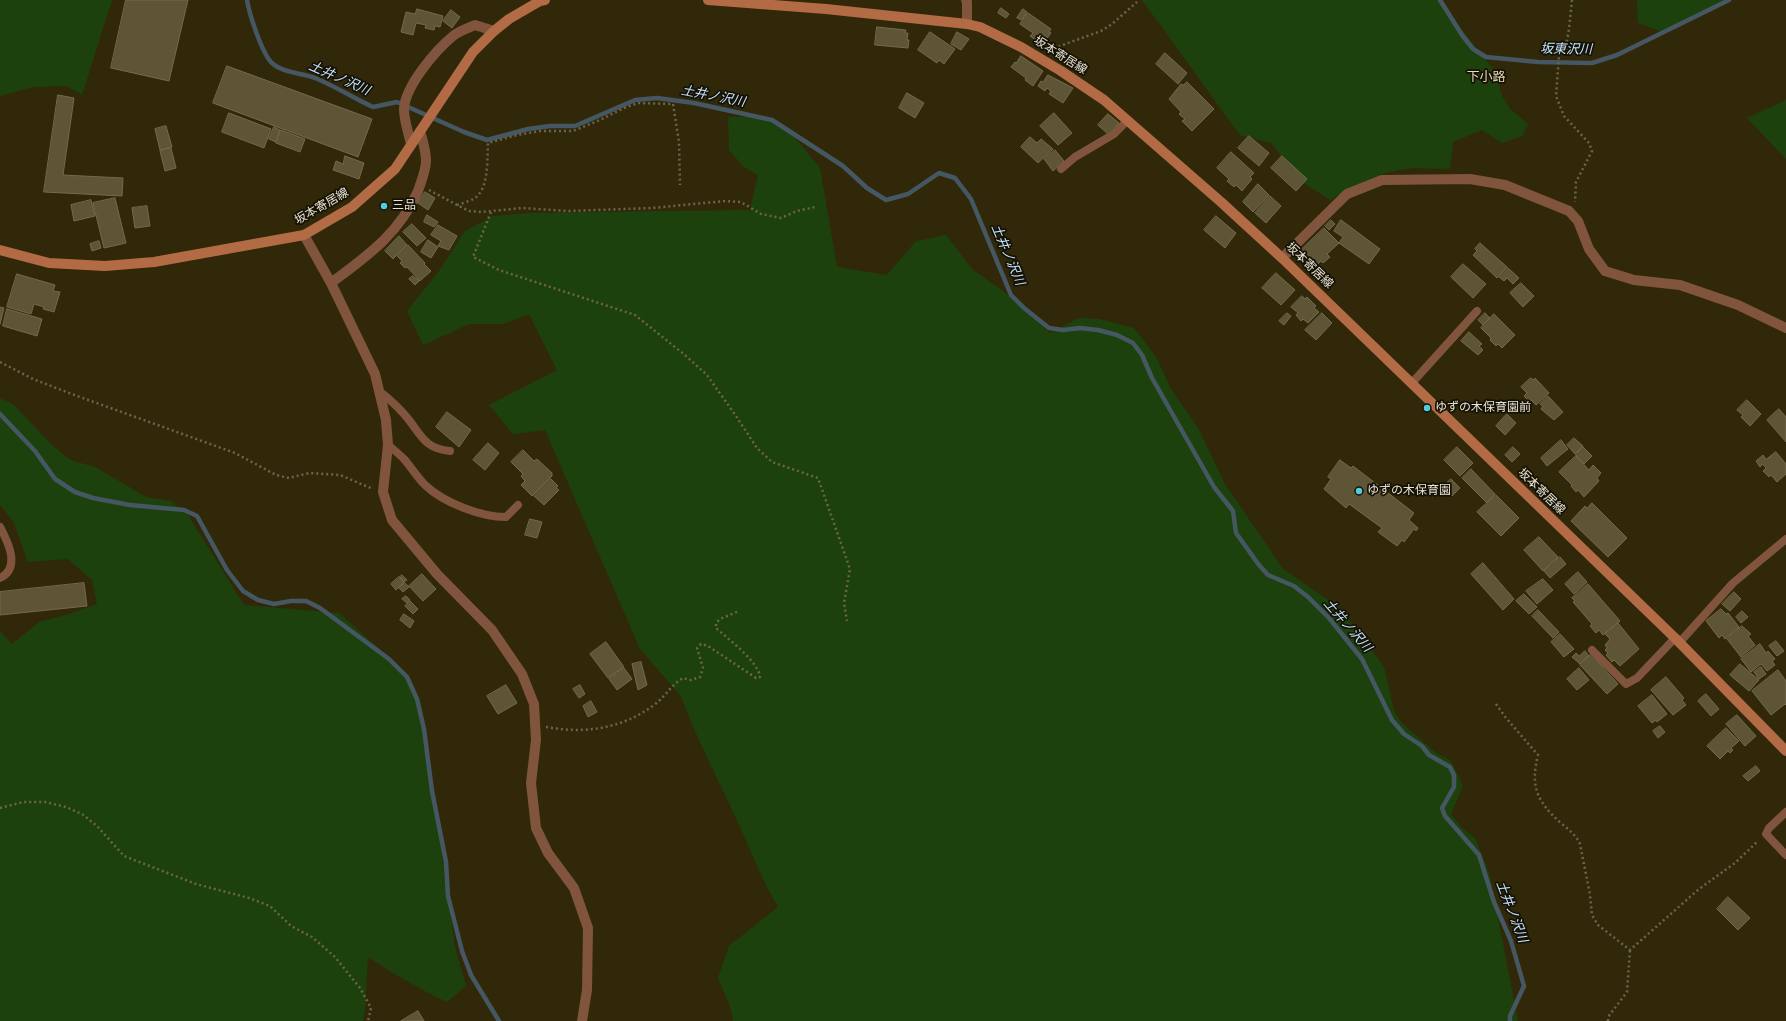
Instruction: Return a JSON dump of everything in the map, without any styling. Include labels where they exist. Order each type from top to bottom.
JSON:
[{"type":"main road","name":"坂本寄居線","points":[[0,250],[49,263],[105,266],[154,262],[304,234],[352,207],[395,169],[474,52],[494,31],[509,19],[542,0]]},
{"type":"main road","name":"坂本寄居線","points":[[708,0],[826,9],[967,24],[986,30],[1035,55],[1104,100],[1282,258],[1677,640],[1786,751]]},
{"type":"street","points":[[966,0],[967,24]]},
{"type":"street","points":[[411,145],[404,108],[407,95],[427,63],[454,35],[475,25],[494,31]]},
{"type":"street","points":[[331,282],[371,253],[396,228],[410,208],[420,185],[426,163],[425,149],[420,131]]},
{"type":"street","points":[[1282,258],[1347,194],[1382,180],[1470,179],[1505,185],[1569,211],[1578,221],[1589,249],[1605,271],[1634,280],[1680,284],[1738,305],[1786,328]]},
{"type":"street","points":[[304,234],[331,282],[375,374],[386,420],[388,445],[383,492],[392,520],[437,574],[492,630],[522,674],[534,704],[536,740],[531,783],[536,828],[548,853],[574,888],[588,928],[587,990],[582,1021]]},
{"type":"lane","points":[[1061,169],[1075,157],[1114,134],[1128,120]]},
{"type":"lane","points":[[1411,384],[1477,311]]},
{"type":"lane","points":[[379,391],[405,415],[425,443],[441,450],[450,451]]},
{"type":"lane","points":[[388,445],[403,458],[424,484],[435,493],[468,510],[495,517],[506,517],[518,505]]},
{"type":"lane","points":[[0,527],[8,542],[12,560],[11,567],[0,578]]},
{"type":"lane","points":[[1592,650],[1626,684],[1637,678],[1733,583],[1786,539]]},
{"type":"lane","points":[[1786,812],[1769,828],[1766,834],[1786,855]]},
{"type":"path","points":[[1572,0],[1570,29],[1566,46],[1559,56],[1556,96],[1564,116],[1589,143],[1592,151],[1576,182],[1575,198],[1578,221]]},
{"type":"path","points":[[1035,55],[1101,31],[1112,24],[1137,2]]},
{"type":"path","points":[[457,205],[475,198],[482,191],[486,181],[488,143],[517,135],[540,131],[573,131],[638,103],[673,104],[680,142],[680,184]]},
{"type":"path","points":[[420,185],[470,211],[491,212],[504,209],[522,208],[568,211],[652,208],[725,201],[741,202],[761,214],[780,218],[797,211],[815,207]]},
{"type":"path","points":[[491,212],[473,257],[499,270],[635,315],[685,355],[706,375],[757,448],[772,462],[818,478],[850,569],[844,603],[847,621]]},
{"type":"path","points":[[0,362],[33,379],[69,393],[235,452],[276,475],[289,478],[309,473],[340,475],[383,492]]},
{"type":"path","points":[[535,725],[568,731],[591,730],[615,725],[636,717],[655,705],[675,682],[683,678],[691,680],[700,677],[703,668],[697,648],[701,644],[708,646],[756,678],[760,677],[754,663],[716,628],[716,623],[720,619],[739,611]]},
{"type":"path","points":[[1496,704],[1538,755],[1534,771],[1535,788],[1543,804],[1555,818],[1577,837],[1580,844],[1590,895],[1592,915],[1598,925],[1630,950]]},
{"type":"path","points":[[0,808],[23,802],[45,802],[66,807],[82,814],[97,826],[124,856],[196,884],[248,898],[270,906],[291,926],[312,937],[335,957],[360,988],[371,1008],[368,1021]]},
{"type":"path","points":[[1608,1021],[1608,1017],[1627,992],[1630,950],[1699,889],[1734,863],[1766,834]]},
{"type":"green space","points":[[0,0],[112,0],[82,95],[67,86],[33,87],[0,96]]},
{"type":"green space","points":[[1142,0],[1439,0],[1496,73],[1502,96],[1510,109],[1528,124],[1522,136],[1502,143],[1482,130],[1453,142],[1450,169],[1416,168],[1393,171],[1360,184],[1330,200],[1301,181],[1271,143],[1240,135]]},
{"type":"green space","points":[[1637,0],[1725,0],[1660,31],[1638,23]]},
{"type":"green space","points":[[1786,100],[1786,159],[1747,118]]},
{"type":"green space","points":[[728,117],[762,117],[793,135],[820,168],[837,267],[887,275],[916,241],[946,235],[973,270],[1010,296],[1050,333],[1079,318],[1099,319],[1134,328],[1156,357],[1171,389],[1198,428],[1225,484],[1283,569],[1341,609],[1384,667],[1394,711],[1402,723],[1435,752],[1451,761],[1463,786],[1451,814],[1462,828],[1475,838],[1489,872],[1518,1021],[733,1021],[730,1006],[718,978],[729,946],[778,907],[765,883],[699,740],[680,695],[640,649],[545,430],[513,434],[489,405],[557,370],[529,314],[503,324],[469,324],[423,345],[407,311],[439,271],[465,231],[493,216],[529,213],[750,210],[758,175],[744,167],[729,150]]},
{"type":"green space","points":[[0,398],[13,404],[50,443],[70,460],[95,467],[146,497],[171,501],[188,515],[244,605],[339,613],[409,675],[421,703],[455,947],[466,986],[447,1002],[426,992],[368,957],[363,1021],[0,1021],[0,631],[12,644],[39,622],[66,615],[97,604],[92,580],[68,559],[28,562],[14,523],[0,505]]},
{"type":"building","points":[[126,0],[188,0],[169,81],[111,68]]},
{"type":"building","points":[[1001,8],[1009,14],[1006,18],[998,13]]},
{"type":"building","points":[[417,9],[443,16],[440,27],[435,26],[434,30],[425,28],[426,25],[416,23],[413,35],[401,32],[406,12],[415,14]]},
{"type":"building","points":[[1023,9],[1027,12],[1022,20],[1017,18]]},
{"type":"building","points":[[451,10],[460,17],[452,28],[443,21]]},
{"type":"building","points":[[1028,13],[1051,29],[1049,32],[1051,33],[1042,45],[1030,36],[1033,33],[1020,24]]},
{"type":"building","points":[[877,27],[906,30],[905,33],[908,33],[907,40],[909,40],[908,48],[875,45]]},
{"type":"building","points":[[930,32],[955,49],[944,64],[939,60],[937,63],[918,50]]},
{"type":"building","points":[[957,32],[969,39],[961,50],[951,44]]},
{"type":"building","points":[[1165,53],[1187,73],[1178,84],[1156,64]]},
{"type":"building","points":[[1021,56],[1043,71],[1033,86],[1025,80],[1026,78],[1011,67]]},
{"type":"building","points":[[227,66],[372,119],[358,157],[213,103]]},
{"type":"building","points":[[1048,75],[1073,88],[1063,103],[1049,94],[1051,91],[1047,88],[1045,91],[1038,86]]},
{"type":"building","points":[[1187,82],[1214,109],[1192,131],[1182,121],[1185,119],[1179,114],[1181,112],[1169,99],[1181,84],[1183,85]]},
{"type":"building","points":[[907,93],[924,103],[915,118],[899,108]]},
{"type":"building","points":[[58,95],[74,98],[63,175],[123,178],[122,196],[44,192]]},
{"type":"building","points":[[229,113],[271,129],[264,148],[222,132]]},
{"type":"building","points":[[1054,113],[1072,133],[1058,145],[1040,126]]},
{"type":"building","points":[[1108,114],[1119,123],[1109,135],[1098,125]]},
{"type":"building","points":[[166,126],[172,147],[160,150],[155,129]]},
{"type":"building","points":[[274,127],[280,130],[276,142],[269,139]]},
{"type":"building","points":[[281,130],[305,139],[300,152],[276,143]]},
{"type":"building","points":[[1249,136],[1269,153],[1259,166],[1238,148]]},
{"type":"building","points":[[1030,137],[1037,143],[1041,139],[1053,149],[1038,163],[1021,147]]},
{"type":"building","points":[[171,148],[176,168],[165,171],[160,151]]},
{"type":"building","points":[[1055,150],[1064,161],[1053,171],[1044,159]]},
{"type":"building","points":[[1231,152],[1254,173],[1250,177],[1252,179],[1242,191],[1236,185],[1234,187],[1227,181],[1229,179],[1217,168]]},
{"type":"building","points":[[345,156],[364,163],[359,179],[333,170],[336,161],[343,164]]},
{"type":"building","points":[[1282,156],[1307,179],[1296,191],[1271,168]]},
{"type":"building","points":[[1258,184],[1269,195],[1253,212],[1243,202]]},
{"type":"building","points":[[425,192],[435,198],[428,210],[418,203]]},
{"type":"building","points":[[1270,196],[1281,206],[1266,223],[1255,213]]},
{"type":"building","points":[[115,198],[126,243],[104,248],[93,203]]},
{"type":"building","points":[[91,200],[95,216],[74,221],[71,205]]},
{"type":"building","points":[[147,206],[150,226],[135,228],[132,208]]},
{"type":"building","points":[[427,215],[438,222],[434,227],[424,222]]},
{"type":"building","points":[[1216,216],[1236,233],[1225,248],[1204,230]]},
{"type":"building","points":[[1331,220],[1335,224],[1329,230],[1325,226]]},
{"type":"building","points":[[1341,220],[1380,249],[1369,264],[1339,243],[1343,237],[1334,231]]},
{"type":"building","points":[[412,224],[426,238],[417,246],[403,232]]},
{"type":"building","points":[[438,225],[457,236],[449,250],[438,246],[441,241],[431,235]]},
{"type":"building","points":[[1324,228],[1339,243],[1327,254],[1330,257],[1323,263],[1321,261],[1312,270],[1297,254]]},
{"type":"building","points":[[399,236],[407,245],[393,259],[385,251]]},
{"type":"building","points":[[428,240],[438,247],[431,258],[421,252]]},
{"type":"building","points":[[99,241],[101,248],[92,251],[90,244]]},
{"type":"building","points":[[1480,243],[1507,267],[1497,278],[1473,255],[1477,251],[1475,249]]},
{"type":"building","points":[[408,245],[431,271],[420,281],[407,267],[405,268],[400,263],[402,261],[397,256]]},
{"type":"building","points":[[1463,264],[1486,284],[1473,298],[1451,277]]},
{"type":"building","points":[[1508,268],[1519,278],[1513,284],[1507,278],[1504,281],[1499,277]]},
{"type":"building","points":[[1276,273],[1295,290],[1281,305],[1262,288]]},
{"type":"building","points":[[17,274],[55,285],[53,291],[60,292],[54,312],[43,309],[44,307],[34,304],[31,314],[7,307]]},
{"type":"building","points":[[413,276],[419,281],[415,285],[409,279]]},
{"type":"building","points":[[1521,283],[1534,296],[1523,307],[1510,293]]},
{"type":"building","points":[[1302,296],[1305,299],[1307,297],[1316,306],[1314,308],[1319,312],[1308,323],[1303,319],[1301,321],[1296,315],[1298,313],[1291,307]]},
{"type":"building","points":[[0,307],[4,308],[0,324]]},
{"type":"building","points":[[7,309],[42,319],[37,336],[3,326]]},
{"type":"building","points":[[1287,313],[1291,316],[1284,325],[1279,321]]},
{"type":"building","points":[[1322,313],[1332,323],[1316,340],[1305,330]]},
{"type":"building","points":[[1485,313],[1490,318],[1483,325],[1478,320]]},
{"type":"building","points":[[1494,314],[1515,335],[1502,348],[1498,344],[1496,346],[1490,340],[1491,338],[1481,328]]},
{"type":"building","points":[[1469,332],[1482,344],[1479,346],[1483,350],[1478,355],[1461,341]]},
{"type":"building","points":[[1531,378],[1533,380],[1535,378],[1549,393],[1536,405],[1524,396],[1527,393],[1521,387]]},
{"type":"building","points":[[1548,396],[1563,412],[1554,420],[1541,409],[1543,406],[1540,404]]},
{"type":"building","points":[[1747,400],[1761,414],[1750,426],[1741,417],[1743,415],[1737,410]]},
{"type":"building","points":[[1779,409],[1786,417],[1786,442],[1767,420]]},
{"type":"building","points":[[447,412],[471,430],[459,447],[436,427]]},
{"type":"building","points":[[1507,414],[1516,423],[1505,435],[1496,426]]},
{"type":"building","points":[[1574,438],[1583,446],[1575,454],[1567,445]]},
{"type":"building","points":[[1561,440],[1568,449],[1547,466],[1541,458]]},
{"type":"building","points":[[488,443],[499,453],[485,470],[473,460]]},
{"type":"building","points":[[1457,447],[1473,463],[1460,476],[1444,460]]},
{"type":"building","points":[[1513,447],[1520,454],[1512,462],[1505,455]]},
{"type":"building","points":[[1583,447],[1592,456],[1584,464],[1576,455]]},
{"type":"building","points":[[523,450],[534,461],[537,459],[552,473],[552,476],[532,496],[521,485],[525,481],[521,476],[523,474],[511,462]]},
{"type":"building","points":[[1776,452],[1786,464],[1786,474],[1777,482],[1771,475],[1769,477],[1763,471],[1766,468],[1763,464],[1760,467],[1756,461],[1763,455],[1766,459]]},
{"type":"building","points":[[1576,456],[1589,470],[1593,465],[1601,473],[1597,478],[1599,481],[1584,497],[1578,490],[1576,492],[1571,486],[1572,485],[1559,472]]},
{"type":"building","points":[[1340,460],[1351,468],[1353,466],[1414,513],[1409,520],[1418,528],[1416,531],[1414,529],[1404,542],[1402,540],[1397,546],[1378,532],[1382,528],[1349,504],[1346,508],[1324,489],[1331,479],[1328,477]]},
{"type":"building","points":[[1471,469],[1495,494],[1487,503],[1462,478]]},
{"type":"building","points":[[551,479],[558,486],[556,488],[559,490],[544,505],[534,496]]},
{"type":"building","points":[[1451,479],[1460,488],[1452,496],[1443,487]]},
{"type":"building","points":[[1496,495],[1519,518],[1501,536],[1477,512]]},
{"type":"building","points":[[1592,503],[1627,538],[1608,557],[1571,521],[1585,506],[1587,508]]},
{"type":"building","points":[[530,519],[542,522],[537,538],[525,535]]},
{"type":"building","points":[[1539,537],[1558,557],[1543,571],[1524,550]]},
{"type":"building","points":[[1560,557],[1566,564],[1550,578],[1544,571]]},
{"type":"building","points":[[1483,563],[1514,599],[1503,610],[1471,574]]},
{"type":"building","points":[[1578,572],[1587,582],[1574,594],[1565,584]]},
{"type":"building","points":[[422,574],[436,589],[423,601],[409,586]]},
{"type":"building","points":[[402,575],[407,580],[404,582],[400,577]]},
{"type":"building","points":[[399,577],[404,582],[396,590],[391,584]]},
{"type":"building","points":[[1543,579],[1553,590],[1537,604],[1526,591]]},
{"type":"building","points":[[84,583],[87,606],[0,615],[0,592]]},
{"type":"building","points":[[405,583],[409,587],[403,592],[399,588]]},
{"type":"building","points":[[1588,584],[1620,621],[1603,635],[1599,630],[1596,633],[1590,626],[1592,624],[1573,602],[1575,601],[1572,598]]},
{"type":"building","points":[[1734,592],[1741,599],[1730,611],[1722,604]]},
{"type":"building","points":[[1524,594],[1537,607],[1529,614],[1516,601]]},
{"type":"building","points":[[406,596],[410,600],[407,603],[402,599]]},
{"type":"building","points":[[410,601],[418,609],[413,614],[405,606]]},
{"type":"building","points":[[1721,609],[1726,614],[1728,613],[1739,627],[1725,639],[1722,635],[1719,638],[1706,621]]},
{"type":"building","points":[[1538,610],[1559,632],[1553,638],[1532,616]]},
{"type":"building","points":[[1742,611],[1748,617],[1741,623],[1736,617]]},
{"type":"building","points":[[404,614],[414,621],[410,628],[400,620]]},
{"type":"building","points":[[1618,623],[1639,649],[1620,666],[1614,660],[1612,662],[1606,655],[1608,653],[1605,650],[1607,648],[1605,645],[1610,639],[1605,634]]},
{"type":"building","points":[[1742,626],[1751,634],[1748,636],[1755,645],[1741,657],[1727,639]]},
{"type":"building","points":[[1560,634],[1574,649],[1564,657],[1551,642]]},
{"type":"building","points":[[1776,641],[1784,651],[1777,656],[1769,646]]},
{"type":"building","points":[[606,642],[624,667],[608,678],[590,654]]},
{"type":"building","points":[[1760,644],[1766,653],[1768,651],[1775,659],[1772,661],[1775,665],[1767,671],[1761,664],[1751,672],[1741,659]]},
{"type":"building","points":[[1585,651],[1589,656],[1580,664],[1572,657],[1576,653],[1579,656]]},
{"type":"building","points":[[1591,654],[1618,684],[1607,694],[1580,665]]},
{"type":"building","points":[[641,662],[647,685],[638,690],[632,664]]},
{"type":"building","points":[[1740,664],[1759,680],[1749,691],[1730,675]]},
{"type":"building","points":[[1761,667],[1766,674],[1759,679],[1754,672]]},
{"type":"building","points":[[624,668],[632,679],[617,690],[609,679]]},
{"type":"building","points":[[1579,668],[1589,680],[1577,690],[1567,679]]},
{"type":"building","points":[[1778,670],[1786,681],[1786,705],[1785,704],[1771,715],[1752,691]]},
{"type":"building","points":[[1666,677],[1684,698],[1682,700],[1686,705],[1673,715],[1651,690]]},
{"type":"building","points":[[506,685],[517,703],[498,714],[487,696]]},
{"type":"building","points":[[580,685],[585,694],[579,698],[573,689]]},
{"type":"building","points":[[1706,694],[1719,709],[1711,716],[1698,701]]},
{"type":"building","points":[[1652,695],[1667,714],[1657,722],[1656,720],[1652,723],[1638,706]]},
{"type":"building","points":[[591,701],[597,712],[588,717],[583,706]]},
{"type":"building","points":[[1737,715],[1756,736],[1745,746],[1726,724]]},
{"type":"building","points":[[1660,726],[1665,732],[1658,738],[1653,731]]},
{"type":"building","points":[[1726,728],[1739,741],[1731,748],[1733,750],[1730,753],[1728,751],[1720,759],[1707,746]]},
{"type":"building","points":[[1756,766],[1760,771],[1748,781],[1743,776]]},
{"type":"building","points":[[1728,897],[1750,918],[1738,930],[1717,909]]},
{"type":"building","points":[[418,1011],[424,1021],[401,1021]]},
{"type":"waterway","name":"土井ノ沢川","points":[[247,0],[260,43],[272,63],[281,69],[315,78],[373,107],[397,102],[464,132],[487,140],[528,129],[550,126],[575,126],[635,100],[657,98],[694,103],[772,120],[843,166],[867,188],[886,200],[908,194],[939,173],[955,178],[971,199],[1011,295],[1024,308],[1049,328],[1063,330],[1080,328],[1098,330],[1117,335],[1133,343],[1142,355],[1152,378],[1214,487],[1233,511],[1236,533],[1259,565],[1268,575],[1294,586],[1308,597],[1329,618],[1362,659],[1392,720],[1404,734],[1422,746],[1429,755],[1450,767],[1454,775],[1454,787],[1442,808],[1445,816],[1479,855],[1494,902],[1511,941],[1524,986],[1510,1016],[1510,1021]]},
{"type":"waterway","name":"坂東沢川","points":[[1440,0],[1462,35],[1473,49],[1486,57],[1538,62],[1592,63],[1617,55],[1729,0]]},
{"type":"waterway","points":[[0,414],[35,451],[55,479],[75,492],[93,498],[130,505],[184,510],[197,516],[227,570],[243,591],[258,600],[274,604],[291,601],[306,601],[320,608],[389,659],[407,677],[417,699],[424,729],[432,791],[446,862],[448,896],[462,951],[471,975],[499,1021]]},
{"type":"place","name":"三品","points":[[384,206]]},
{"type":"place","name":"ゆずの木保育園前","points":[[1427,408]]},
{"type":"place","name":"ゆずの木保育園","points":[[1359,491]]},
{"type":"district","name":"下小路","points":[[1486,78]]}]
